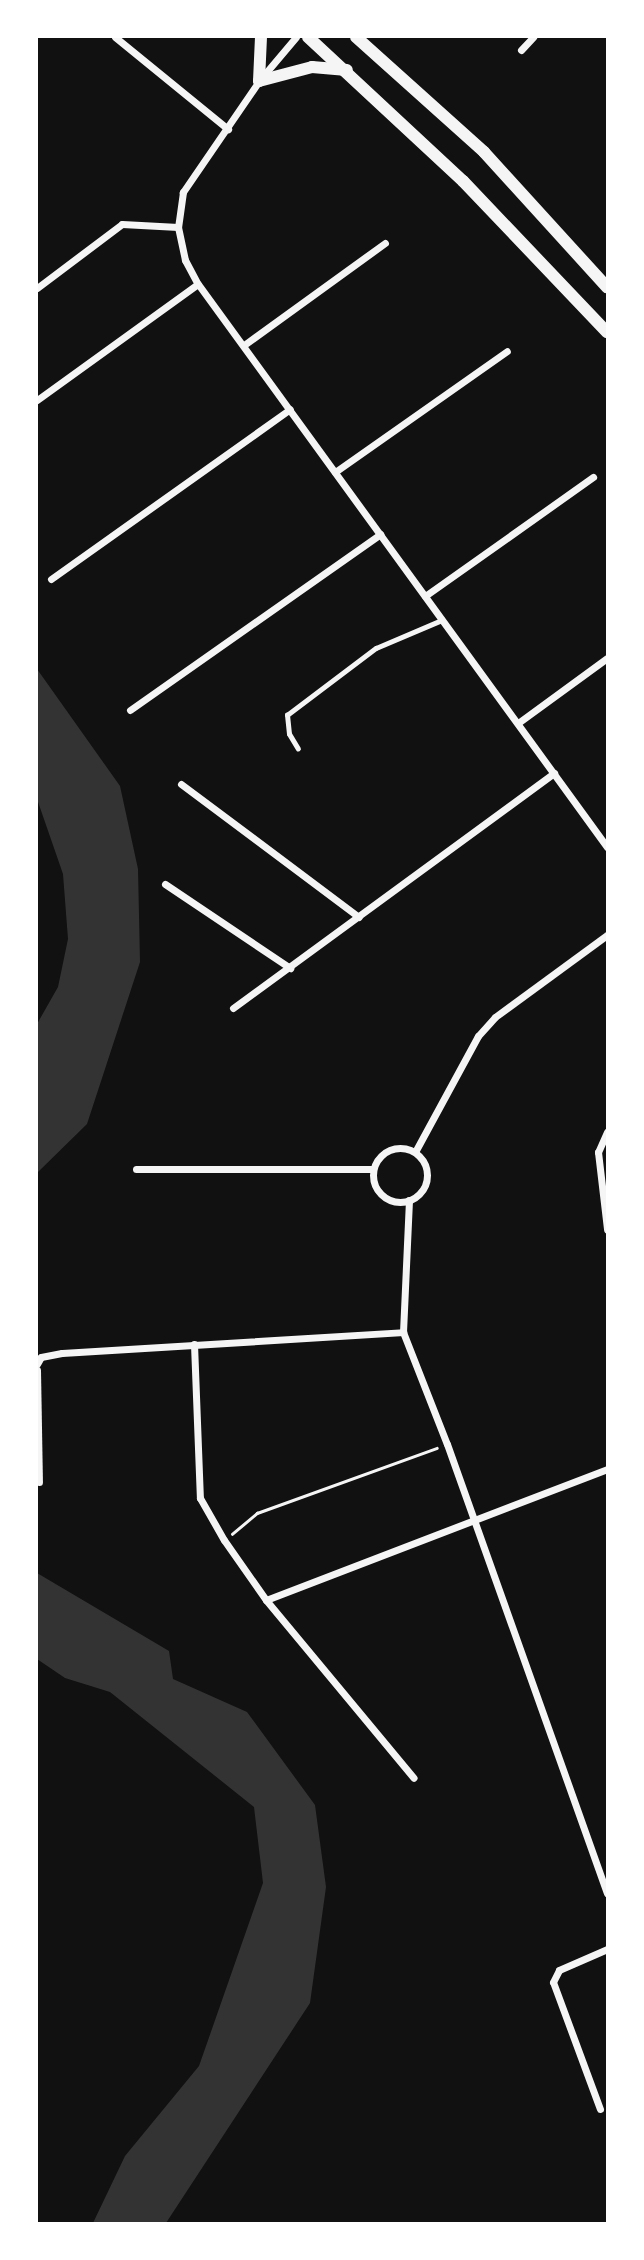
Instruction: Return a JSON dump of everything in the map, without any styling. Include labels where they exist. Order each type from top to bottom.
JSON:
[{"type":"street","points":[[115,37],[228,129]]},
{"type":"street","points":[[259,81],[261,37]]},
{"type":"street","points":[[296,37],[259,81],[183,192],[178,227],[185,260],[198,284],[607,847]]},
{"type":"street","points":[[308,37],[347,70],[463,181],[607,332]]},
{"type":"street","points":[[349,37],[366,46]]},
{"type":"street","points":[[356,37],[484,152],[607,287]]},
{"type":"street","points":[[522,50],[533,37]]},
{"type":"street","points":[[259,81],[312,67],[347,70]]},
{"type":"street","points":[[37,288],[122,224],[178,227]]},
{"type":"street","points":[[244,345],[385,243]]},
{"type":"street","points":[[37,400],[198,284]]},
{"type":"street","points":[[335,471],[507,351]]},
{"type":"street","points":[[51,579],[290,409]]},
{"type":"street","points":[[425,596],[593,477]]},
{"type":"street","points":[[130,710],[380,534]]},
{"type":"street","points":[[518,723],[607,657]]},
{"type":"street","points":[[233,1008],[554,773]]},
{"type":"street","points":[[181,784],[359,917]]},
{"type":"street","points":[[165,884],[290,968]]},
{"type":"street","points":[[415,1152],[478,1036],[495,1017],[607,935]]},
{"type":"street","points":[[607,1132],[598,1152],[607,1230]]},
{"type":"street","points":[[400,1147],[415,1152],[426,1166],[427,1178],[419,1194],[409,1200],[395,1201],[382,1195],[374,1183],[373,1169],[381,1155],[400,1147]]},
{"type":"street","points":[[136,1169],[373,1169]]},
{"type":"street","points":[[409,1200],[403,1332],[447,1444],[607,1893]]},
{"type":"street","points":[[37,1364],[41,1357],[62,1353],[403,1332]]},
{"type":"street","points":[[194,1344],[200,1498],[224,1540],[266,1600],[414,1778]]},
{"type":"street","points":[[37,1370],[39,1482]]},
{"type":"street","points":[[266,1600],[607,1469]]},
{"type":"street","points":[[600,2109],[553,1982],[559,1970],[607,1949]]},
{"type":"lane","points":[[298,749],[289,734],[287,715],[376,648],[442,620]]},
{"type":"path","points":[[224,1540],[257,1513],[447,1444]]},
{"type":"shaded area","points":[[37,669],[120,786],[138,869],[140,962],[87,1124],[37,1173],[37,1024],[58,987],[68,939],[63,874],[37,799]]},
{"type":"shaded area","points":[[37,1573],[169,1651],[173,1679],[247,1712],[315,1805],[326,1887],[310,2003],[166,2223],[93,2223],[125,2156],[199,2066],[263,1883],[254,1807],[110,1692],[65,1678],[37,1659]]}]
